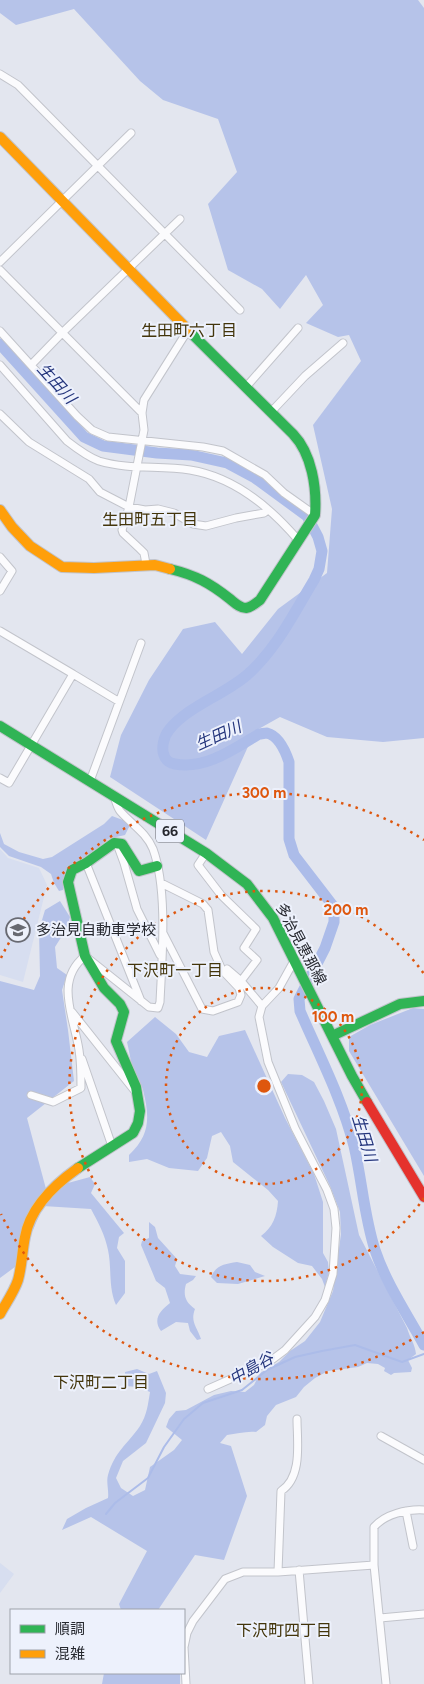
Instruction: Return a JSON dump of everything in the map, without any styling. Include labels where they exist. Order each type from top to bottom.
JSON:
[{"type":"street","points":[[0,74],[18,86],[240,310]]},
{"type":"street","points":[[0,262],[96,165],[131,133]]},
{"type":"street","points":[[0,137],[302,446],[314,486],[315,515],[260,600],[245,608],[239,606],[210,583],[188,573],[155,564],[94,568],[62,567],[30,546],[12,527],[0,510]]},
{"type":"street","points":[[32,364],[180,219]]},
{"type":"street","points":[[0,270],[142,413]]},
{"type":"street","points":[[246,387],[298,328]]},
{"type":"street","points":[[146,564],[144,553],[122,530],[129,506],[144,430],[142,413],[144,400],[188,330]]},
{"type":"street","points":[[0,331],[32,364],[76,416],[92,430],[108,437],[203,447],[223,451],[265,475],[284,493],[315,515]]},
{"type":"street","points":[[270,412],[305,376],[343,342]]},
{"type":"street","points":[[0,365],[71,444],[98,460],[136,467],[188,469],[216,476],[238,487],[268,510],[287,527],[298,541]]},
{"type":"street","points":[[0,414],[29,442],[89,480],[100,492],[129,506],[174,513],[193,524],[206,526],[264,513],[268,510]]},
{"type":"street","points":[[0,558],[12,571],[0,591]]},
{"type":"street","points":[[0,630],[118,701]]},
{"type":"street","points":[[90,781],[141,643]]},
{"type":"street","points":[[0,778],[9,783],[73,674]]},
{"type":"street","name":"多治見恵那線","points":[[0,726],[206,853],[247,884],[272,918],[352,1076],[424,1198]]},
{"type":"street","points":[[85,956],[149,1007],[158,1008],[160,1002],[162,958],[161,884],[152,848],[140,829],[119,810],[114,797]]},
{"type":"street","points":[[0,1314],[16,1286],[26,1233],[39,1204],[80,1165],[133,1134],[138,1127],[141,1117],[138,1095],[116,1041],[116,1034],[124,1012],[120,1004],[104,988],[85,956],[68,882],[72,870],[86,863],[114,843],[122,844],[139,871],[157,866]]},
{"type":"street","points":[[117,844],[137,909],[162,958]]},
{"type":"street","points":[[206,853],[198,865],[221,895],[256,929],[244,948],[257,960],[241,981]]},
{"type":"street","points":[[86,863],[141,1001]]},
{"type":"street","points":[[161,884],[203,904],[208,910],[214,952],[221,964],[241,981],[262,1006]]},
{"type":"street","points":[[162,930],[202,1009],[212,1011],[233,1005],[238,1002],[241,995],[238,988],[222,970],[221,964]]},
{"type":"street","points":[[85,956],[76,963],[67,990],[80,1051],[112,1146]]},
{"type":"street","points":[[208,1389],[269,1362],[285,1350],[315,1317],[325,1300],[333,1274],[336,1228],[334,1208],[296,1128],[268,1062],[259,1017],[262,1006],[279,988],[294,961]]},
{"type":"street","points":[[332,1036],[400,1004],[424,1001]]},
{"type":"street","points":[[70,1010],[138,1095]]},
{"type":"street","points":[[32,1094],[53,1102],[81,1088],[80,1051]]},
{"type":"street","points":[[278,1572],[281,1491],[287,1487],[293,1478],[296,1468],[297,1419]]},
{"type":"street","points":[[381,1436],[424,1460]]},
{"type":"street","points":[[386,1684],[374,1565],[374,1527],[388,1516],[406,1511],[424,1510]]},
{"type":"street","points":[[406,1511],[413,1546]]},
{"type":"street","points":[[185,1643],[187,1633],[193,1621],[225,1579],[243,1572],[278,1572],[374,1565]]},
{"type":"street","points":[[299,1570],[309,1684]]},
{"type":"street","points":[[380,1618],[424,1614]]},
{"type":"street","points":[[185,1666],[186,1684]]},
{"type":"shaded area","points":[[0,0],[418,0],[424,8],[424,738],[383,742],[327,737],[280,717],[255,731],[206,840],[110,777],[121,735],[149,680],[183,629],[215,622],[242,654],[278,609],[327,573],[332,509],[313,425],[361,361],[349,335],[338,337],[306,323],[323,305],[306,275],[280,309],[262,289],[228,270],[208,204],[237,172],[218,119],[163,100],[140,81],[74,9],[16,25],[0,13]]},
{"type":"shaded area","points":[[112,816],[131,823],[125,835],[108,839],[91,854],[66,870],[63,890],[59,891],[51,874],[41,867],[9,856],[0,847],[0,833],[4,844],[19,852],[43,859],[52,857],[104,824]]},
{"type":"shaded area","name":"多治見自動車学校","points":[[0,849],[8,858],[39,868],[47,885],[23,982],[0,975]]},
{"type":"shaded area","points":[[60,901],[70,917],[67,928],[55,947],[57,968],[67,975],[62,990],[74,1081],[27,1118],[46,1189],[90,1177],[95,1184],[91,1193],[124,1233],[119,1237],[117,1248],[125,1261],[125,1293],[116,1305],[112,1291],[107,1244],[91,1209],[43,1206],[33,1230],[23,1243],[19,1264],[0,1278],[0,981],[34,990],[40,976],[39,930],[45,910]]},
{"type":"shaded area","points":[[413,1008],[424,1009],[424,1176],[349,1051],[349,1037],[370,1025]]},
{"type":"shaded area","points":[[155,1017],[176,1034],[189,1052],[207,1057],[219,1036],[245,1030],[285,1118],[314,1174],[323,1202],[323,1253],[328,1262],[329,1272],[325,1287],[322,1279],[312,1266],[298,1263],[273,1247],[261,1236],[274,1221],[278,1201],[268,1190],[233,1162],[230,1146],[221,1132],[212,1136],[207,1158],[198,1171],[169,1168],[147,1159],[129,1162],[129,1155],[136,1148],[145,1133],[147,1109],[141,1084],[133,1068],[127,1042]]},
{"type":"shaded area","points":[[288,1074],[302,1075],[314,1082],[324,1101],[336,1129],[359,1235],[415,1347],[416,1354],[408,1360],[412,1368],[411,1372],[394,1373],[391,1375],[378,1364],[367,1363],[358,1367],[328,1371],[315,1378],[296,1397],[276,1405],[267,1416],[265,1425],[256,1432],[227,1435],[220,1443],[231,1446],[247,1496],[224,1560],[195,1555],[159,1609],[121,1609],[119,1604],[147,1551],[91,1517],[62,1530],[67,1519],[108,1498],[107,1478],[114,1460],[144,1418],[150,1392],[138,1387],[125,1386],[125,1372],[137,1369],[149,1374],[157,1371],[166,1393],[165,1403],[146,1443],[123,1461],[116,1478],[121,1488],[133,1496],[145,1490],[150,1467],[174,1450],[182,1440],[166,1427],[169,1419],[176,1411],[186,1410],[214,1395],[231,1391],[245,1392],[254,1385],[260,1373],[279,1362],[290,1351],[305,1341],[320,1322],[333,1291],[341,1234],[340,1212],[330,1186],[281,1082]]},
{"type":"shaded area","points":[[149,1222],[155,1227],[158,1238],[177,1259],[175,1266],[180,1274],[196,1276],[186,1284],[185,1295],[189,1304],[195,1309],[193,1317],[201,1339],[197,1340],[190,1331],[188,1323],[176,1322],[161,1331],[158,1327],[159,1315],[170,1303],[165,1288],[156,1281],[141,1245],[142,1241],[149,1238]]},
{"type":"shaded area","points":[[237,1262],[250,1265],[255,1272],[265,1276],[238,1284],[217,1283],[211,1277],[218,1268],[225,1264]]},
{"type":"shaded area","points":[[0,1563],[14,1574],[0,1593]]},
{"type":"shaded area","points":[[104,1674],[180,1674],[180,1684],[102,1684]]},
{"type":"waterway","name":"生田川","points":[[0,344],[84,437],[103,446],[191,455],[227,463],[255,478],[307,516],[318,537],[322,551],[319,569],[276,643],[247,675],[228,689],[196,707],[177,722],[166,735],[163,752],[167,760],[173,764],[197,764],[219,757],[259,734],[267,733],[278,741],[286,754],[289,762],[289,839],[294,855],[334,907],[334,922],[325,948],[299,999],[300,1011],[330,1077],[349,1129],[357,1159],[368,1224],[375,1250],[391,1286],[424,1345]]},
{"type":"waterway","name":"中島谷","points":[[106,1514],[115,1503],[148,1478],[164,1447],[184,1419],[203,1403],[242,1390],[267,1370],[295,1357],[355,1345],[402,1362],[424,1354]]},
{"type":"traffic: fast","points":[[170,569],[202,580],[240,606],[244,608],[250,607],[260,600],[315,515],[312,472],[305,451],[299,442],[189,331]]},
{"type":"traffic: fast","points":[[0,726],[206,853],[247,884],[273,918],[352,1076],[367,1102]]},
{"type":"traffic: fast","points":[[78,1168],[133,1133],[138,1123],[140,1111],[136,1087],[116,1041],[124,1012],[120,1004],[104,988],[85,956],[68,882],[72,870],[86,863],[114,843],[122,844],[139,871],[157,866]]},
{"type":"traffic: fast","points":[[332,1036],[400,1004],[424,1001]]},
{"type":"traffic: slow","points":[[0,137],[189,331]]},
{"type":"traffic: slow","points":[[0,510],[12,527],[30,546],[62,567],[94,568],[155,565],[170,569]]},
{"type":"traffic: slow","points":[[0,1314],[18,1280],[25,1237],[32,1216],[44,1198],[78,1168]]},
{"type":"traffic: jam","points":[[367,1102],[424,1197]]},
{"type":"place","name":"多治見自動車学校","points":[[18,930]]},
{"type":"district","name":"生田町六丁目","points":[[189,330]]},
{"type":"district","name":"生田町五丁目","points":[[150,519]]},
{"type":"district","name":"下沢町一丁目","points":[[175,970]]},
{"type":"district","name":"下沢町二丁目","points":[[101,1382]]},
{"type":"district","name":"下沢町四丁目","points":[[284,1630]]}]
